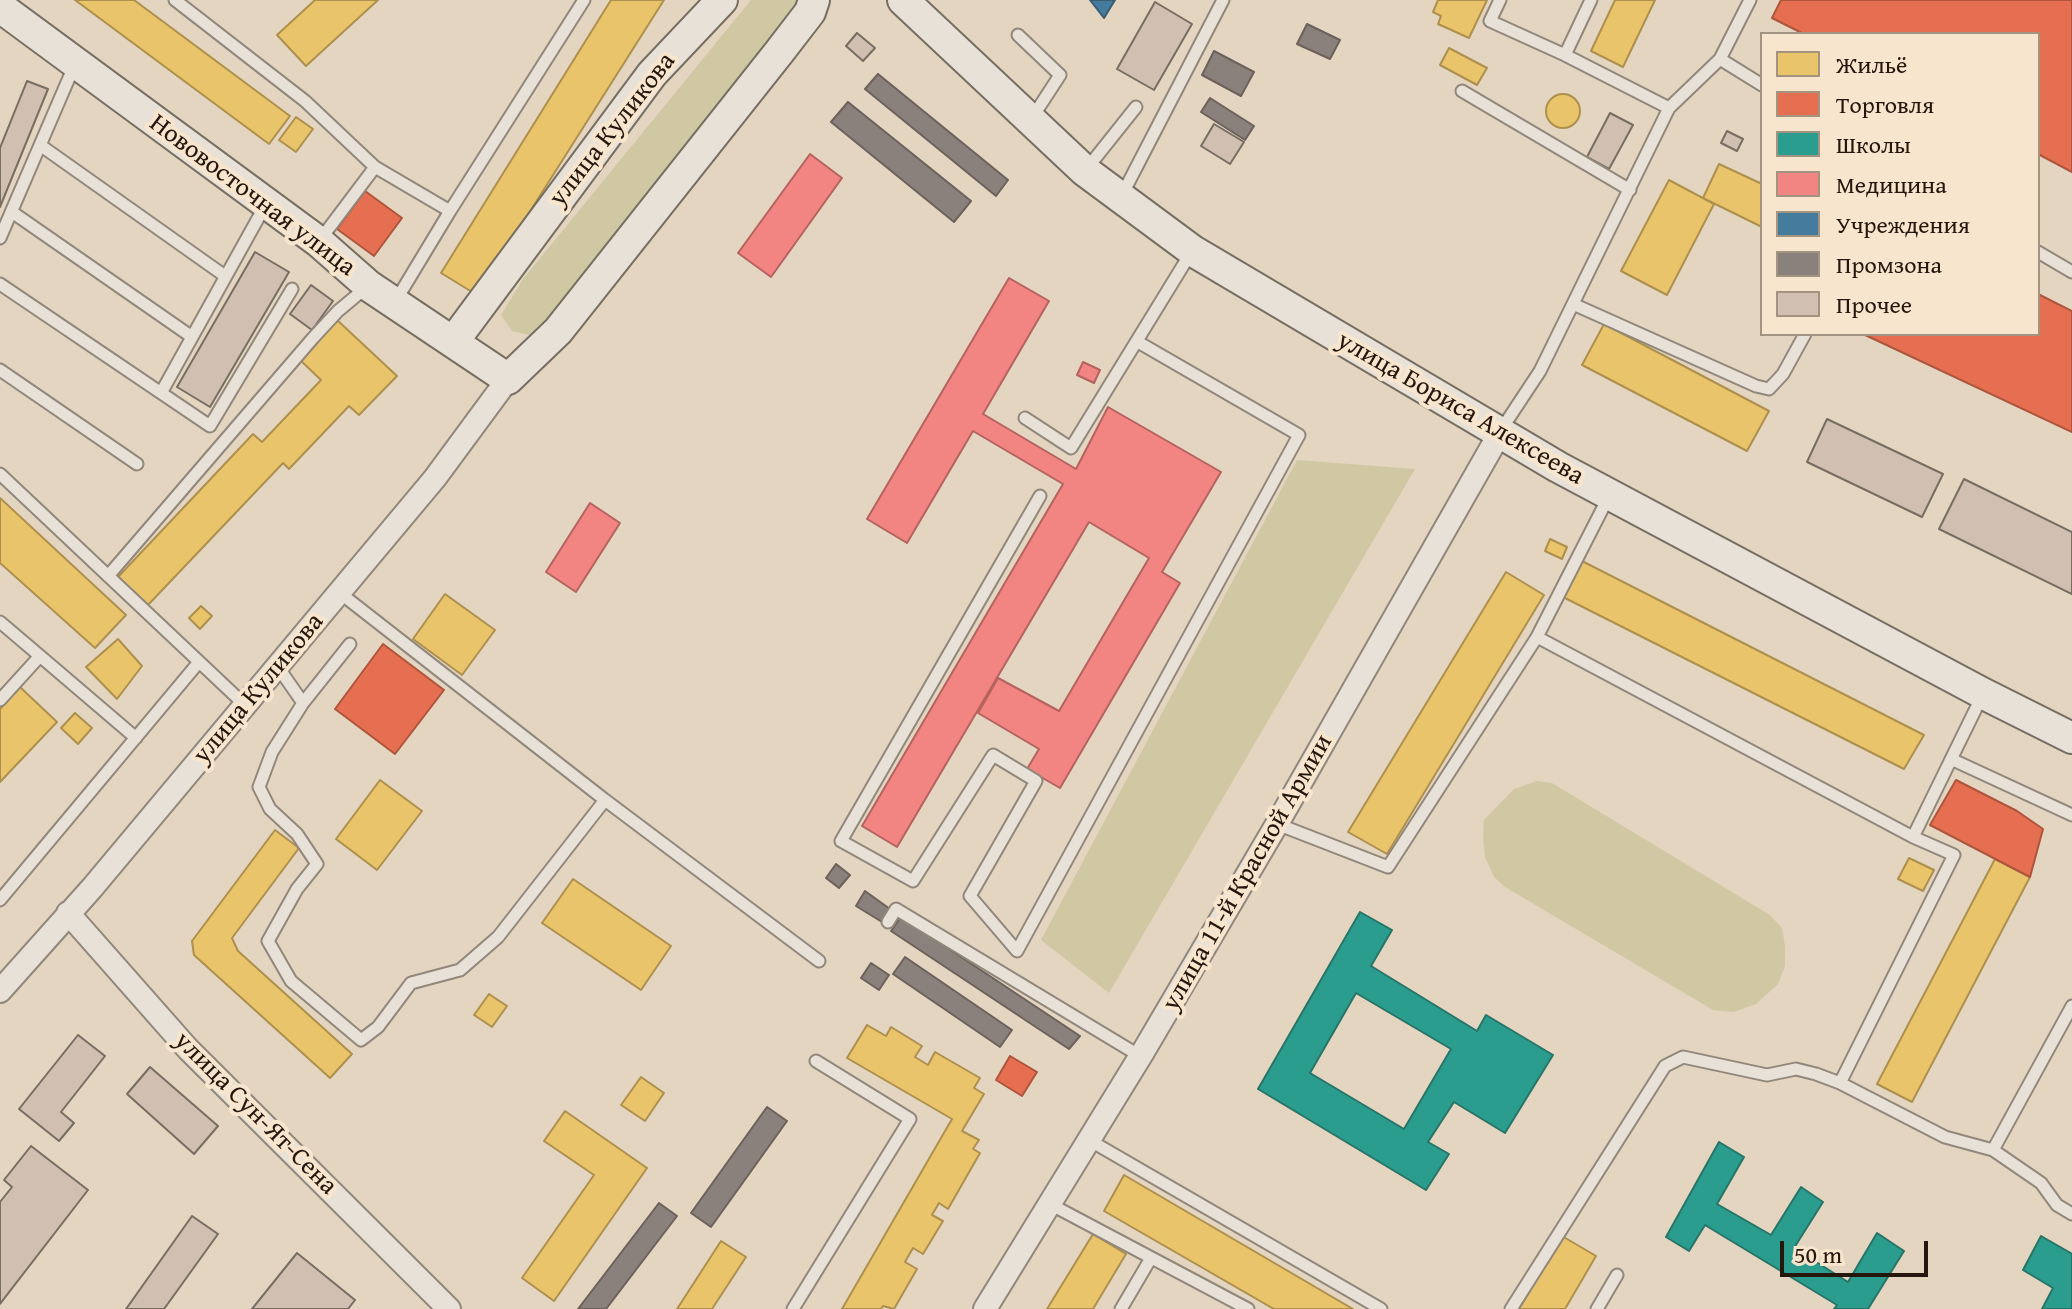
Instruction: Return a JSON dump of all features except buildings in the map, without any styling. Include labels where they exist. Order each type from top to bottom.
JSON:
[{"type":"main road","points":[[508,379],[558,331],[780,51],[810,12],[814,0]]},
{"type":"main road","name":"улица Бориса Алексеева","points":[[903,0],[1085,171],[1193,251],[1609,495],[2072,738]]},
{"type":"main road","name":"улица Куликова","points":[[453,342],[652,74],[712,3]]},
{"type":"main road","name":"Нововосточная улица","points":[[5,6],[76,63],[319,242],[369,286],[508,379]]},
{"type":"street","name":"улица Куликова","points":[[0,991],[340,593],[435,478],[508,379]]},
{"type":"street","name":"улица 11-й Красной Армии","points":[[985,1309],[1277,824],[1501,431]]},
{"type":"street","name":"улица Сун-Ят-Сена","points":[[68,913],[188,1049],[449,1309]]},
{"type":"lane","points":[[175,0],[305,101],[375,167],[450,211]]},
{"type":"lane","points":[[395,302],[584,0]]},
{"type":"lane","points":[[1119,199],[1223,0]]},
{"type":"lane","points":[[1500,0],[1490,21],[1669,108]]},
{"type":"lane","points":[[1565,55],[1591,0]]},
{"type":"lane","points":[[1501,431],[1540,371],[1669,108],[1720,59],[1750,0]]},
{"type":"lane","points":[[1018,35],[1060,75],[1030,122]]},
{"type":"lane","points":[[1720,59],[1760,84]]},
{"type":"lane","points":[[0,238],[76,63]]},
{"type":"lane","points":[[1462,91],[1630,190]]},
{"type":"lane","points":[[1085,171],[1136,107]]},
{"type":"lane","points":[[40,145],[225,276]]},
{"type":"lane","points":[[319,242],[375,167]]},
{"type":"lane","points":[[161,393],[266,203]]},
{"type":"lane","points":[[12,212],[192,337]]},
{"type":"lane","points":[[1025,418],[1071,448],[1193,251]]},
{"type":"lane","points":[[2040,253],[2072,272]]},
{"type":"lane","points":[[0,284],[210,426],[292,289]]},
{"type":"lane","points":[[108,576],[313,338],[338,311],[369,286]]},
{"type":"lane","points":[[1573,304],[1756,386],[1769,389],[1783,374],[1804,336]]},
{"type":"lane","points":[[1040,496],[841,841],[913,881],[993,755],[1036,781],[970,896],[1017,951],[1299,435],[1138,342]]},
{"type":"lane","points":[[0,370],[137,464]]},
{"type":"lane","points":[[0,474],[246,706]]},
{"type":"lane","points":[[1277,824],[1388,867],[1537,637],[1609,495]]},
{"type":"lane","points":[[340,593],[605,800],[819,961]]},
{"type":"lane","points":[[0,622],[136,738]]},
{"type":"lane","points":[[1537,637],[1913,837],[1954,855],[1840,1083]]},
{"type":"lane","points":[[350,644],[303,703],[272,752],[259,787],[270,809],[297,834],[317,864],[297,889],[268,941],[291,981],[361,1040],[378,1027],[411,983],[460,970],[498,937],[605,800]]},
{"type":"lane","points":[[0,700],[40,656]]},
{"type":"lane","points":[[0,900],[199,662]]},
{"type":"lane","points":[[278,667],[303,703]]},
{"type":"lane","points":[[1913,837],[1984,694]]},
{"type":"lane","points":[[1951,759],[2072,815]]},
{"type":"lane","points":[[888,922],[896,909],[1140,1056]]},
{"type":"lane","points":[[1993,1150],[2072,1006]]},
{"type":"lane","points":[[1511,1309],[1665,1066],[1683,1057],[1767,1075],[1796,1069],[1840,1083],[1945,1137],[1993,1150],[2041,1183],[2057,1205],[2072,1214]]},
{"type":"lane","points":[[793,1309],[910,1119],[816,1061]]},
{"type":"lane","points":[[1088,1139],[1381,1309]]},
{"type":"lane","points":[[1048,1203],[1248,1309]]},
{"type":"lane","points":[[1121,1309],[1151,1258]]},
{"type":"lane","points":[[1597,1309],[1617,1275]]},
{"type":"shaded area","points":[[751,0],[799,0],[791,20],[559,307],[529,335],[512,331],[501,315],[523,279]]},
{"type":"shaded area","points":[[1297,460],[1415,469],[1109,993],[1041,940]]},
{"type":"shaded area","points":[[1537,781],[1552,783],[1770,915],[1782,928],[1785,946],[1785,966],[1778,984],[1756,1004],[1734,1012],[1713,1010],[1505,887],[1494,877],[1485,857],[1484,820],[1514,789]]}]
